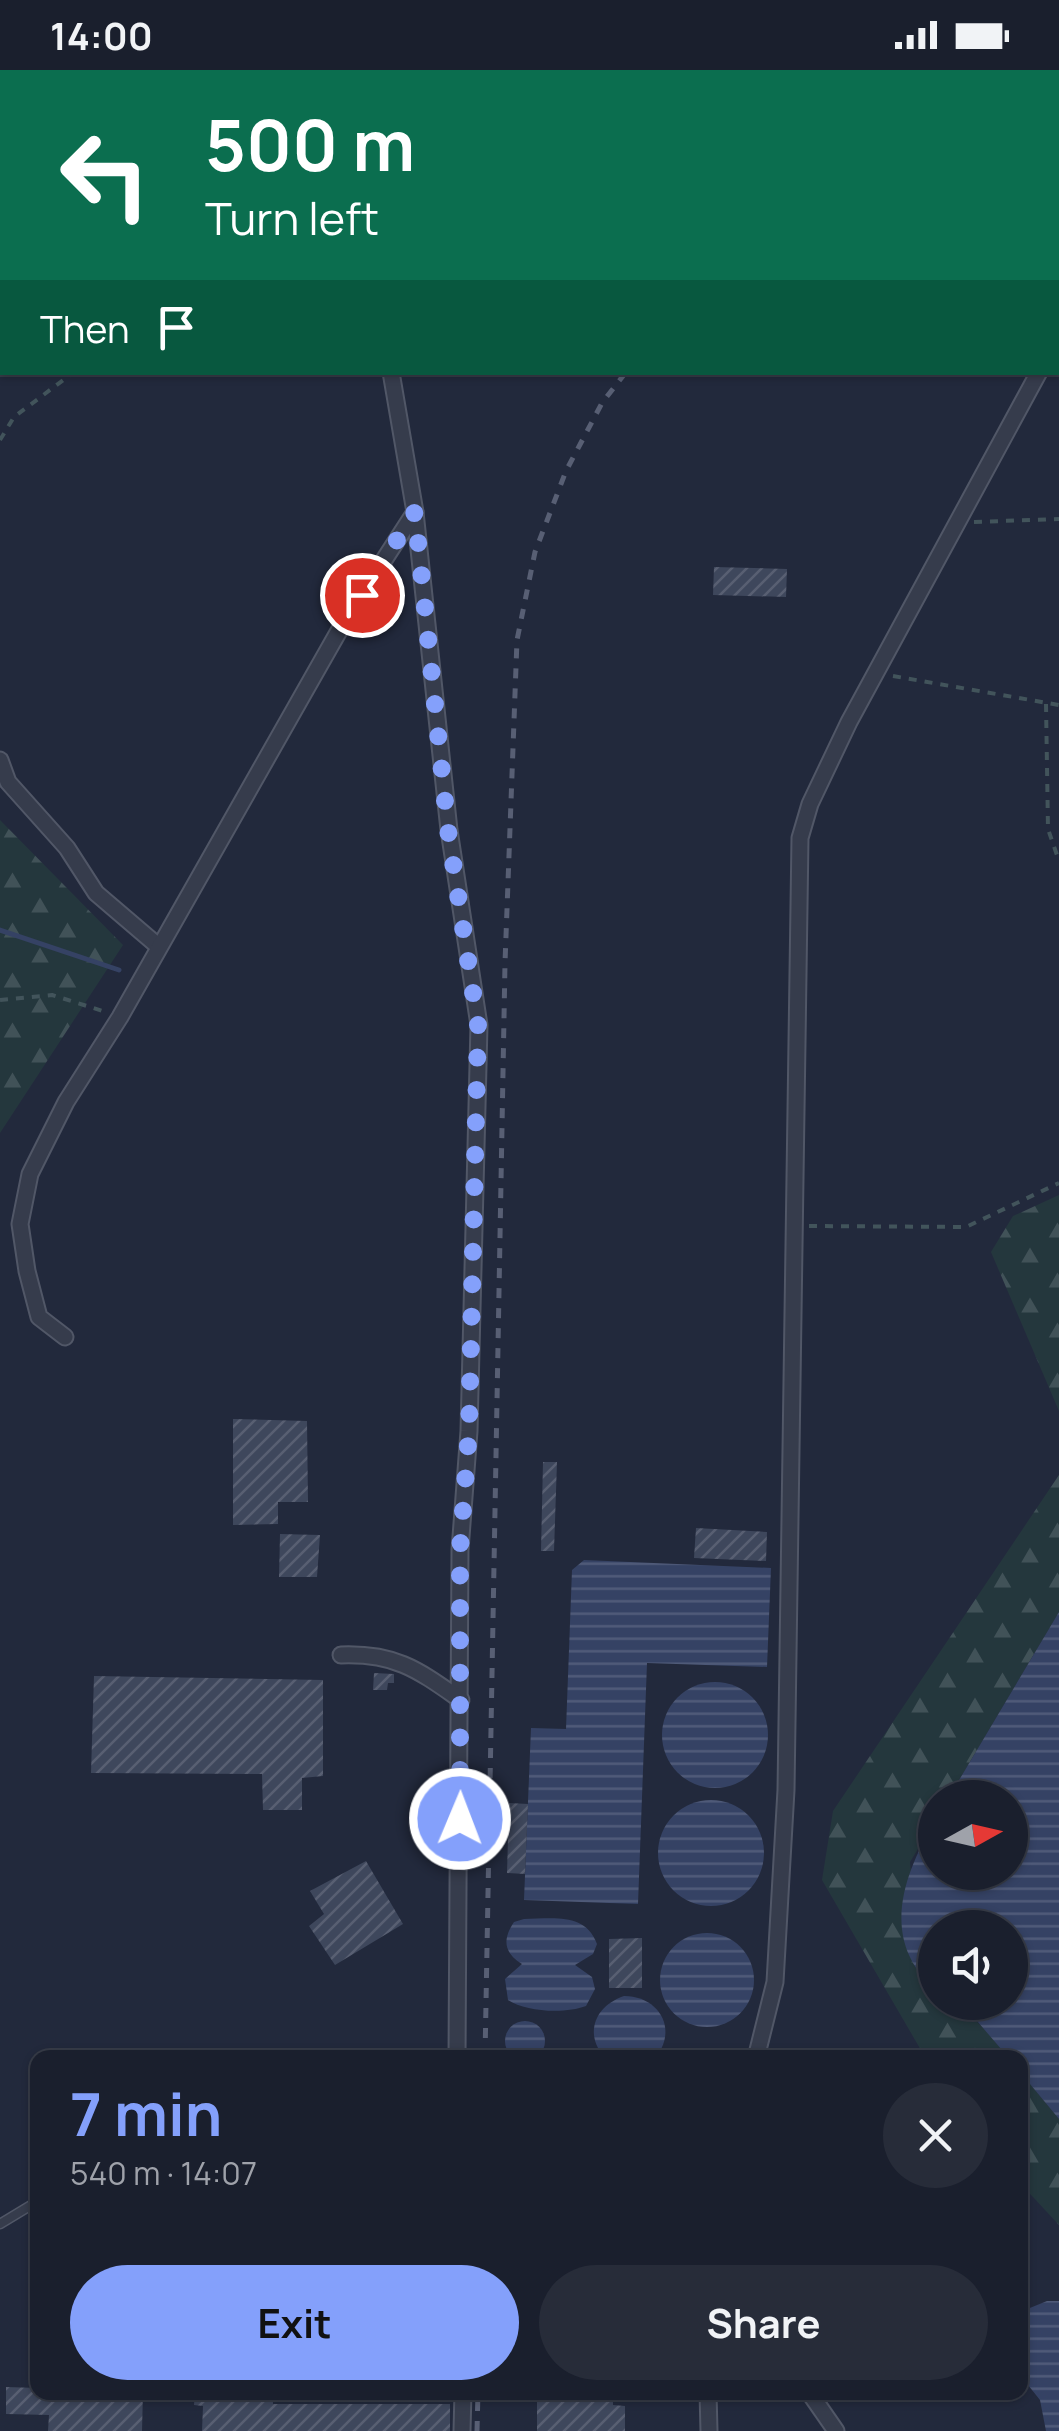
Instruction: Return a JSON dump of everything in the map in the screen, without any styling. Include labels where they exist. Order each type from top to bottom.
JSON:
[{"type":"street","points":[[392,375],[415,512],[448,830],[478,1025],[469,1431],[460,1550],[457,2050]]},
{"type":"street","points":[[758,2050],[775,1982],[786,1790],[791,1226],[800,838],[810,804],[874,676],[1037,375]]},
{"type":"street","points":[[65,1337],[39,1317],[20,1224],[37,1160],[66,1102],[120,1017],[344,622],[415,512]]},
{"type":"street","points":[[0,760],[8,782],[67,848],[96,892],[158,946]]},
{"type":"street","points":[[342,1655],[376,1654],[398,1660],[461,1700]]},
{"type":"street","points":[[462,2431],[463,2400]]},
{"type":"street","points":[[708,2400],[709,2431]]},
{"type":"street","points":[[814,2400],[836,2431]]},
{"type":"lane","points":[[0,2224],[30,2206]]},
{"type":"path","points":[[0,440],[14,417],[70,375]]},
{"type":"path","points":[[960,521],[1059,519]]},
{"type":"path","points":[[874,676],[910,676],[1059,705]]},
{"type":"path","points":[[1046,704],[1048,829],[1059,861]]},
{"type":"path","points":[[0,1000],[52,995],[120,1017]]},
{"type":"path","points":[[791,1226],[966,1227],[1059,1183]]},
{"type":"green space","points":[[0,820],[123,945],[0,1133]]},
{"type":"green space","points":[[1059,1195],[1059,1411],[991,1252],[1013,1216]]},
{"type":"green space","points":[[1059,1475],[1059,1612],[959,1780],[918,1780],[918,1849],[910,1862],[918,1945],[918,2020],[974,2020],[1002,2050],[921,2050],[822,1880],[833,1811]]},
{"type":"green space","points":[[1028,2082],[1059,2119],[1059,2225],[1028,2192]]},
{"type":"water","points":[[584,1560],[771,1568],[767,1667],[647,1663],[638,1904],[524,1900],[531,1728],[566,1729],[572,1570]]},
{"type":"water","points":[[1059,1612],[1059,2119],[1028,2082],[1028,2050],[1002,2050],[976,2020],[1028,2020],[1028,1910],[918,1910],[918,1970],[902,1929],[906,1885],[918,1855],[918,1890],[1028,1890],[1028,1780],[959,1780]]},
{"type":"water","points":[[715,1682],[735,1686],[752,1698],[764,1715],[768,1735],[764,1755],[752,1772],[735,1784],[715,1788],[695,1784],[678,1772],[666,1755],[662,1735],[666,1715],[678,1698],[695,1686]]},
{"type":"water","points":[[711,1800],[731,1804],[748,1816],[760,1833],[764,1853],[760,1873],[748,1890],[731,1902],[711,1906],[691,1902],[674,1890],[662,1873],[658,1853],[662,1833],[674,1816],[691,1804]]},
{"type":"water","points":[[567,1920],[592,1934],[597,1944],[593,1954],[575,1965],[592,1977],[595,1989],[586,2006],[546,2010],[508,2000],[505,1979],[522,1964],[508,1951],[507,1940],[514,1922]]},
{"type":"water","points":[[707,1933],[725,1937],[740,1947],[750,1962],[754,1980],[750,1998],[740,2013],[725,2023],[707,2027],[689,2023],[674,2013],[664,1998],[660,1980],[664,1962],[674,1947],[689,1937]]},
{"type":"water","points":[[624,1996],[636,1997],[655,2008],[665,2025],[660,2050],[599,2050],[595,2039],[596,2021]]},
{"type":"water","points":[[517,2022],[533,2022],[544,2033],[543,2050],[506,2049],[506,2033]]},
{"type":"water","points":[[1059,2301],[1059,2431],[1046,2431],[1040,2400],[1028,2385],[1028,2309]]},
{"type":"building","points":[[714,567],[787,569],[786,597],[713,595]]},
{"type":"building","points":[[233,1419],[307,1421],[308,1502],[278,1502],[278,1524],[233,1525]]},
{"type":"building","points":[[543,1462],[557,1462],[554,1551],[541,1551]]},
{"type":"building","points":[[696,1528],[767,1532],[766,1561],[694,1558]]},
{"type":"building","points":[[280,1534],[320,1535],[317,1577],[279,1577]]},
{"type":"building","points":[[374,1673],[394,1674],[394,1683],[388,1683],[387,1690],[373,1690]]},
{"type":"building","points":[[94,1676],[323,1680],[323,1776],[302,1778],[302,1810],[263,1810],[262,1774],[91,1773]]},
{"type":"building","points":[[509,1803],[528,1804],[525,1874],[507,1873]]},
{"type":"building","points":[[366,1861],[403,1924],[335,1965],[309,1926],[324,1914],[310,1891]]},
{"type":"building","points":[[642,1938],[642,1988],[609,1988],[609,1939]]},
{"type":"building","points":[[6,2387],[30,2388],[30,2400],[143,2400],[142,2431],[48,2431],[49,2415],[6,2414]]},
{"type":"building","points":[[194,2400],[450,2404],[450,2431],[202,2431],[203,2406],[194,2405]]},
{"type":"building","points":[[537,2400],[613,2400],[613,2405],[625,2406],[625,2431],[537,2431]]},
{"type":"waterway","points":[[0,930],[119,970]]},
{"type":"railway","points":[[485,2050],[505,963],[517,640],[535,552],[566,471],[602,403],[624,375]]},
{"type":"railway","points":[[477,2431],[478,2400]]},
{"type":"route","points":[[362,595],[415,512],[448,830],[478,1025],[469,1431],[460,1550],[460,1819]]}]
